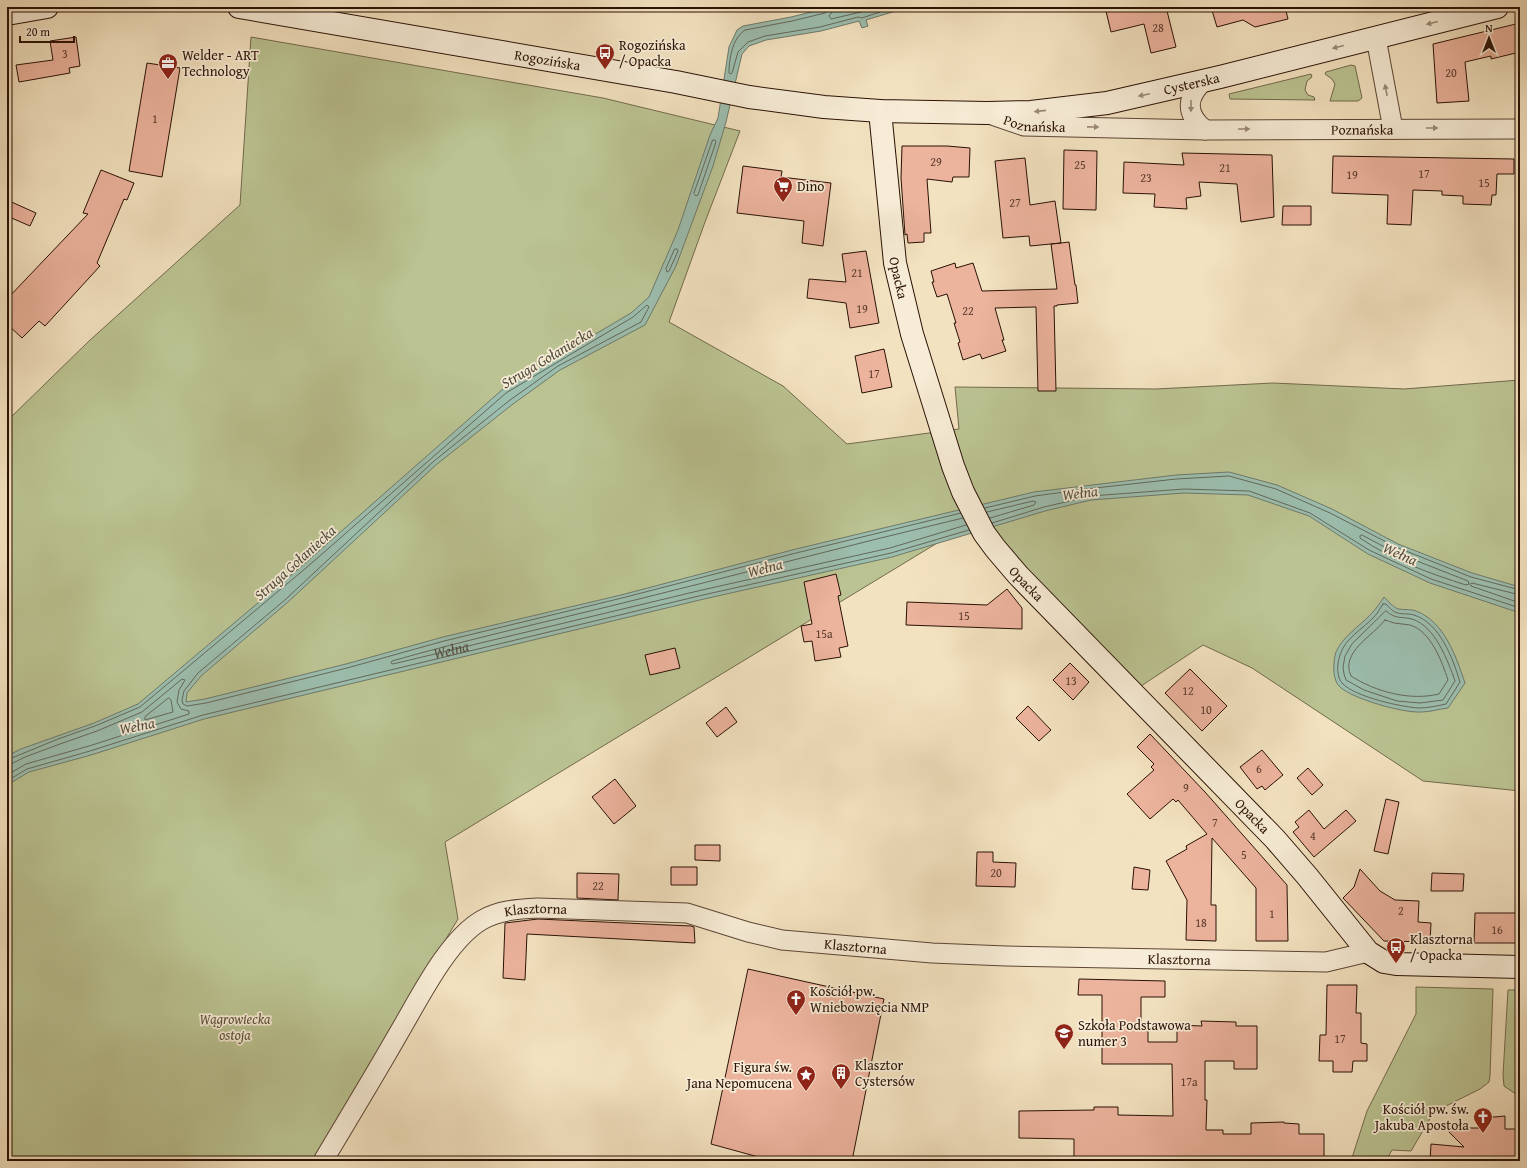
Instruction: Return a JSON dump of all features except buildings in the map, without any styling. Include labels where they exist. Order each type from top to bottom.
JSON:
[{"type":"main road","points":[[7,14],[47,7]]},
{"type":"main road","name":"Rogozińska","points":[[239,7],[749,96],[824,107],[880,111]]},
{"type":"main road","name":"Cysterska","points":[[880,111],[987,113],[1031,112],[1107,102],[1204,81],[1497,7]]},
{"type":"main road","name":"Opacka","points":[[880,111],[891,235],[896,269],[907,317],[953,466],[972,511],[995,548],[1018,575],[1274,839],[1307,876],[1368,952]]},
{"type":"main road","points":[[1368,952],[1384,962],[1396,964],[1520,966]]},
{"type":"street","points":[[1376,38],[1393,129]]},
{"type":"street","points":[[1204,81],[1196,88],[1191,96],[1190,106],[1196,123],[1204,130]]},
{"type":"street","name":"Poznańska","points":[[987,113],[1024,126],[1204,130],[1520,129]]},
{"type":"street","name":"Klasztorna","points":[[323,1161],[432,976],[456,941],[483,919],[501,912],[538,908],[686,913],[748,932],[782,940],[939,953],[1006,956],[1326,962],[1368,952]]},
{"type":"green space","name":"Wągrowiecka ostoja","points":[[251,37],[603,98],[740,131],[669,322],[783,386],[847,444],[959,429],[955,387],[1156,389],[1273,383],[1404,389],[1520,380],[1520,791],[1423,781],[1252,668],[1203,645],[1132,692],[995,548],[985,514],[445,842],[458,919],[312,1161],[7,1161],[7,421],[89,341],[240,205]]},
{"type":"green space","points":[[1351,65],[1355,66],[1362,98],[1358,101],[1330,101],[1335,84],[1332,79],[1325,74],[1326,72]]},
{"type":"green space","points":[[1311,74],[1312,77],[1307,81],[1305,90],[1308,95],[1314,97],[1315,100],[1230,99],[1229,94]]},
{"type":"green space","points":[[1416,987],[1493,989],[1489,1082],[1480,1089],[1438,1110],[1431,1117],[1411,1151],[1392,1150],[1387,1159],[1406,1161],[1351,1161],[1367,1111],[1416,1014]]},
{"type":"green space","points":[[1508,990],[1520,990],[1520,1097],[1504,1086],[1503,1075]]},
{"type":"water","name":"Wełna","points":[[831,7],[909,7],[866,20],[868,26],[862,28],[859,21],[821,31],[766,40],[749,46],[742,54],[726,122],[713,166],[676,266],[645,325],[560,370],[513,404],[437,464],[288,602],[201,676],[187,693],[186,702],[205,699],[346,664],[443,637],[621,595],[796,549],[1034,492],[1176,475],[1229,472],[1277,485],[1332,509],[1398,544],[1472,573],[1520,587],[1520,613],[1430,583],[1368,554],[1309,516],[1248,495],[1184,493],[1091,500],[1045,511],[892,557],[704,599],[204,719],[91,755],[29,772],[7,785],[7,756],[21,749],[94,723],[138,704],[303,565],[503,389],[631,313],[649,297],[678,230],[710,135],[718,118],[729,47],[737,30],[743,26],[791,17]]},
{"type":"water","points":[[1384,597],[1398,609],[1414,610],[1426,616],[1435,623],[1448,641],[1458,662],[1465,683],[1448,708],[1428,712],[1413,712],[1391,708],[1346,692],[1337,684],[1334,675],[1334,661],[1339,646],[1347,636],[1373,612]]},
{"type":"water","points":[[1520,718],[1520,743],[1516,734]]},
{"type":"place","name":"Rogozińska / Opacka","points":[[605,70]]},
{"type":"place","name":"Welder - ART Technology","points":[[168,80]]},
{"type":"place","name":"Dino","points":[[783,203]]},
{"type":"place","name":"Klasztorna / Opacka","points":[[1396,964]]},
{"type":"place","name":"Kościół pw. Wniebowzięcia NMP","points":[[796,1016]]},
{"type":"place","name":"Szkoła Podstawowa numer 3","points":[[1064,1050]]},
{"type":"place","name":"Klasztor Cystersów","points":[[841,1090]]},
{"type":"place","name":"Figura św. Jana Nepomucena","points":[[806,1092]]},
{"type":"place","name":"Kościół pw. św. Jakuba Apostoła","points":[[1483,1134]]},
{"type":"water label","name":"Struga Gołaniecka","points":[[547,358]]},
{"type":"water label","name":"Struga Gołaniecka","points":[[295,563]]}]
